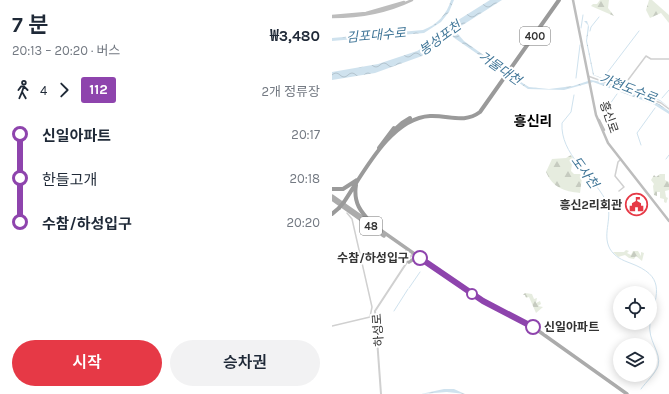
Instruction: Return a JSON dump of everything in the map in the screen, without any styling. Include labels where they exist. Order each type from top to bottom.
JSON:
[{"type":"highway","name":"400","points":[[398,127],[421,117],[433,116],[465,119],[480,112],[558,0]]},
{"type":"highway","name":"400","points":[[398,127],[409,119],[425,114],[468,116],[476,112],[487,101],[504,78]]},
{"type":"highway","points":[[332,213],[343,201],[379,149],[398,127]]},
{"type":"highway","points":[[332,189],[342,189],[357,181]]},
{"type":"highway","points":[[357,181],[355,194],[356,204],[372,224]]},
{"type":"main road","points":[[332,17],[366,13],[387,8],[408,0]]},
{"type":"main road","points":[[332,17],[359,16],[380,12],[412,0]]},
{"type":"main road","name":"흥신로","points":[[574,1],[598,116],[609,141],[669,220]]},
{"type":"main road","name":"흥신로","points":[[591,84],[600,128],[608,143],[669,220]]},
{"type":"main road","name":"48","points":[[332,197],[483,301],[538,330],[627,394]]},
{"type":"main road","name":"48","points":[[332,197],[406,251],[413,254],[484,304],[530,328],[623,394]]},
{"type":"main road","points":[[408,261],[414,259],[421,261]]},
{"type":"street","points":[[622,88],[646,56],[651,59],[669,59]]},
{"type":"street","points":[[589,78],[622,88],[661,103],[669,108]]},
{"type":"street","points":[[619,191],[624,187],[615,176],[618,162],[621,159]]},
{"type":"street","name":"하성로","points":[[347,213],[351,216],[371,305],[370,317]]},
{"type":"street","points":[[406,251],[409,256],[408,261]]},
{"type":"street","name":"하성로","points":[[382,394],[374,316],[379,303],[413,254]]},
{"type":"street","name":"하성로","points":[[382,394],[375,312],[408,261]]},
{"type":"street","name":"하성로","points":[[332,326],[374,316]]},
{"type":"green space","points":[[600,0],[609,0],[608,8],[614,16],[591,6],[593,4],[597,4]]},
{"type":"green space","points":[[649,0],[652,0],[669,15],[669,23],[661,13],[650,18],[646,10]]},
{"type":"green space","points":[[571,155],[576,162],[572,164],[571,171],[574,174],[580,174],[582,177],[580,193],[560,188],[552,182],[546,172],[552,159],[566,158]]},
{"type":"green space","points":[[660,174],[665,174],[665,180],[669,182],[669,190],[665,191],[666,197],[668,198],[666,203],[664,202],[664,199],[660,198],[660,192],[657,192],[657,196],[654,195],[654,184],[651,180],[654,175],[656,177]]},
{"type":"green space","points":[[626,250],[629,251],[627,253],[631,255],[633,251],[638,251],[641,256],[641,252],[644,253],[642,261],[636,256],[634,259],[625,255],[618,257],[613,252],[624,252]]},
{"type":"green space","points":[[525,293],[532,294],[534,299],[537,298],[536,303],[540,301],[541,304],[538,306],[543,307],[536,313],[529,297],[526,298],[525,295],[523,295]]},
{"type":"water","name":"김포대수로","points":[[451,0],[454,0],[449,12],[441,22],[424,33],[332,41],[332,38],[423,30],[433,25],[441,18],[447,10]]},
{"type":"water","points":[[490,0],[502,0],[458,28],[457,33],[464,41],[524,84],[529,87],[549,89],[573,86],[591,80],[601,82],[659,104],[669,111],[669,114],[653,104],[593,82],[564,90],[528,89],[450,35],[422,56],[375,73],[332,80],[332,72],[378,64],[417,51],[426,46],[447,27]]},
{"type":"water","points":[[584,21],[587,21],[589,27],[587,41],[594,75],[660,100],[669,107],[660,101],[593,75],[586,41],[588,25]]},
{"type":"water","points":[[444,389],[454,389],[465,394],[447,392],[421,394]]},
{"type":"waterway","name":"가현도수로","points":[[581,28],[583,15]]},
{"type":"waterway","points":[[590,31],[591,27],[599,17]]},
{"type":"waterway","points":[[604,77],[639,31]]},
{"type":"waterway","name":"도사천","points":[[576,78],[580,45]]},
{"type":"waterway","points":[[662,98],[669,90]]},
{"type":"waterway","points":[[605,111],[617,94]]},
{"type":"waterway","name":"도사천","points":[[574,95],[571,112],[562,123],[563,134],[566,145],[571,154],[599,190],[608,205],[609,218],[607,237],[610,249],[619,258],[649,273],[654,279],[656,286]]},
{"type":"waterway","points":[[641,145],[637,133],[655,108]]},
{"type":"waterway","points":[[666,159],[669,155]]},
{"type":"waterway","points":[[409,288],[420,272]]},
{"type":"waterway","points":[[394,311],[408,289]]},
{"type":"waterway","name":"도사천","points":[[641,389],[657,369],[659,361],[650,330]]},
{"type":"bus line","name":"112","points":[[420,258],[483,301],[533,327]]},
{"type":"place","name":"흥신2리회관","points":[[637,205]]},
{"type":"place","name":"수참/하성입구","points":[[420,258]]},
{"type":"place","name":"신일아파트","points":[[533,327]]},
{"type":"district","name":"흥신리","points":[[533,121]]},
{"type":"water label","name":"봉성포천","points":[[440,38]]},
{"type":"water label","name":"거물대천","points":[[500,68]]}]
